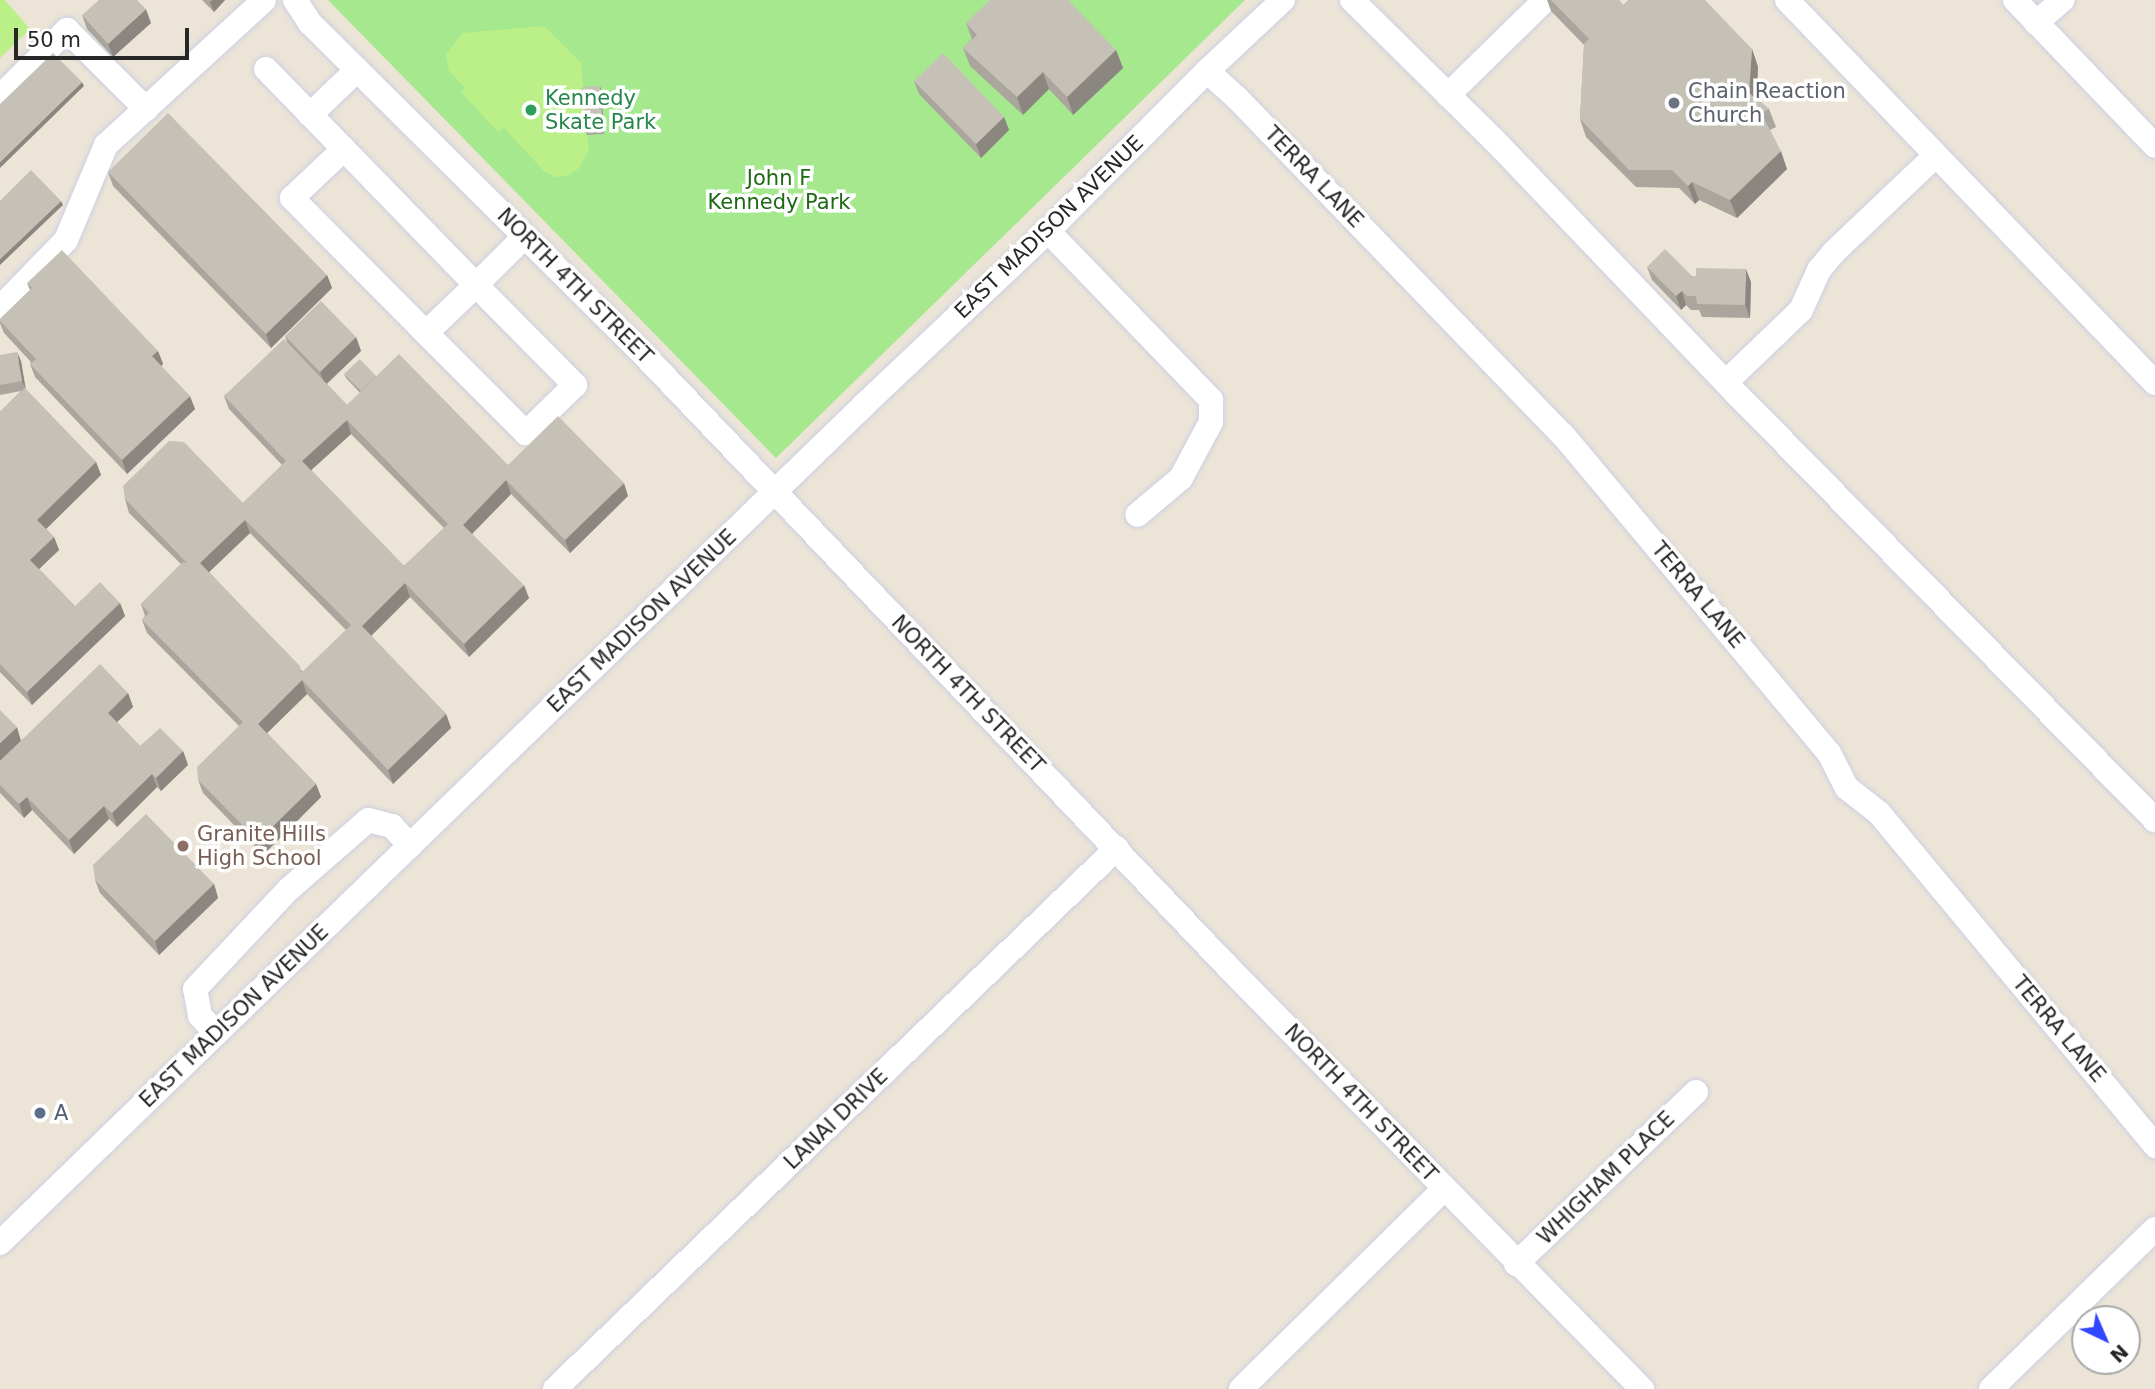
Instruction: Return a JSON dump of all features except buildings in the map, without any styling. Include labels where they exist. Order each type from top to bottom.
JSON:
[{"type":"street","points":[[0,307],[66,240],[106,145],[264,0]]},
{"type":"street","name":"NORTH 4TH STREET","points":[[295,0],[310,23],[648,359],[1516,1264],[1642,1389]]},
{"type":"street","name":"EAST MADISON AVENUE","points":[[0,1243],[1048,231],[1207,71],[1283,0]]},
{"type":"street","points":[[1352,0],[1448,95],[2155,820]]},
{"type":"street","points":[[1448,95],[1545,0]]},
{"type":"street","points":[[1787,0],[2155,383]]},
{"type":"street","points":[[2015,0],[2155,146]]},
{"type":"street","points":[[2036,23],[2062,0]]},
{"type":"street","points":[[0,97],[67,30],[146,109]]},
{"type":"street","points":[[266,69],[575,385],[526,433],[292,198],[344,149]]},
{"type":"street","points":[[310,115],[357,69]]},
{"type":"street","name":"TERRA LANE","points":[[1207,71],[1237,98],[1563,436],[1829,753],[1847,788],[1879,813],[2155,1146]]},
{"type":"street","points":[[1726,382],[1801,310],[1819,270],[1835,251],[1935,156]]},
{"type":"street","points":[[1048,231],[1211,400],[1211,422],[1181,478],[1137,515]]},
{"type":"street","points":[[426,333],[525,236]]},
{"type":"street","points":[[216,1033],[200,1016],[195,989],[289,889],[368,820],[393,826],[410,846]]},
{"type":"street","name":"LANAI DRIVE","points":[[555,1389],[1117,848]]},
{"type":"street","name":"WHIGHAM PLACE","points":[[1516,1264],[1696,1092]]},
{"type":"street","points":[[1241,1389],[1445,1188]]},
{"type":"street","points":[[1991,1389],[2155,1229]]},
{"type":"green space","points":[[0,0],[5,0],[30,29],[0,58]]},
{"type":"green space","name":"John F Kennedy Park","points":[[328,0],[1245,0],[776,458]]},
{"type":"green space","name":"Kennedy Skate Park","points":[[544,26],[581,63],[589,151],[579,168],[569,175],[555,177],[544,171],[504,128],[498,132],[461,92],[465,88],[449,71],[446,55],[462,33]]},
{"type":"place","name":"Chain Reaction Church","points":[[1674,103]]},
{"type":"place","name":"Kennedy Skate Park","points":[[531,110]]},
{"type":"place","name":"Granite Hills High School","points":[[183,846]]},
{"type":"place","name":"A","points":[[40,1113]]}]
